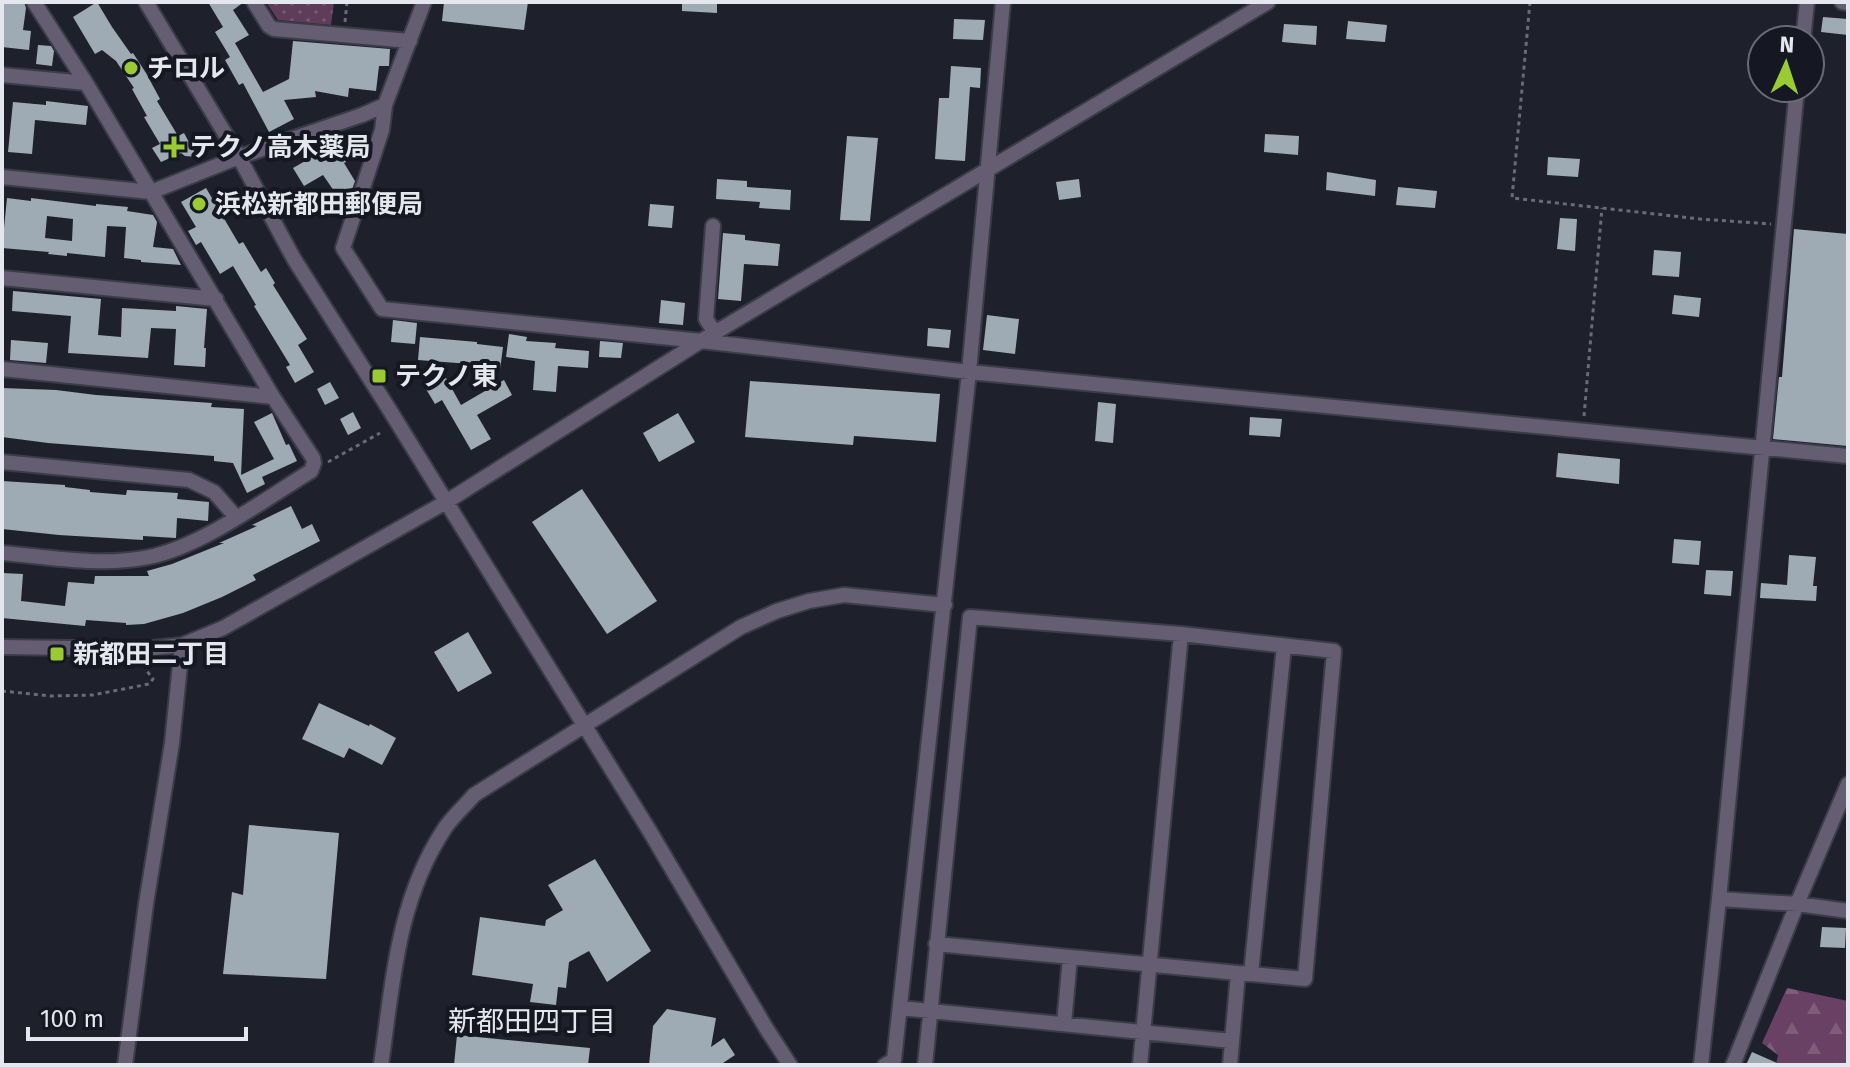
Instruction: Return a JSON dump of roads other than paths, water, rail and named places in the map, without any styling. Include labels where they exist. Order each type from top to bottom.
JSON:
[{"type":"street","points":[[2,553],[103,562],[160,554],[189,543],[236,517],[311,471],[314,463],[34,2]]},
{"type":"street","points":[[146,2],[239,157],[294,259],[657,844],[790,1065]]},
{"type":"street","points":[[254,2],[274,29],[410,41]]},
{"type":"street","points":[[424,2],[385,105],[382,130],[343,248],[382,309],[969,372],[1848,456]]},
{"type":"street","points":[[885,1065],[894,1060],[945,605],[1003,2]]},
{"type":"street","points":[[2,647],[144,649],[182,645],[223,628],[446,502],[701,341],[1268,2]]},
{"type":"street","points":[[1805,24],[1807,2]]},
{"type":"street","points":[[1842,2],[1848,3]]},
{"type":"street","points":[[2,75],[86,83]]},
{"type":"street","points":[[1701,1065],[1795,104]]},
{"type":"street","points":[[2,177],[151,192],[385,105]]},
{"type":"street","points":[[713,226],[706,319],[715,333]]},
{"type":"street","points":[[2,278],[216,299]]},
{"type":"street","points":[[2,369],[273,397]]},
{"type":"street","points":[[2,462],[189,480],[214,492],[236,517]]},
{"type":"street","points":[[381,1065],[394,968],[406,909],[426,861],[447,826],[474,795],[741,627],[777,611],[844,595],[945,605]]},
{"type":"street","points":[[925,1065],[936,944],[970,617],[1181,634],[1334,651],[1305,979],[936,944]]},
{"type":"street","points":[[1140,1065],[1181,634]]},
{"type":"street","points":[[125,1065],[146,904],[172,743],[182,645]]},
{"type":"street","points":[[1230,1065],[1284,646]]},
{"type":"street","points":[[1733,1065],[1848,784]]},
{"type":"street","points":[[1719,899],[1848,911]]},
{"type":"street","points":[[1064,1024],[1070,957]]},
{"type":"street","points":[[900,1008],[1232,1041]]},
{"type":"place","name":"チロル","points":[[131,68]]},
{"type":"place","name":"テクノ高木薬局","points":[[174,147]]},
{"type":"place","name":"浜松新都田郵便局","points":[[199,204]]},
{"type":"place","name":"テクノ東","points":[[379,376]]},
{"type":"place","name":"新都田二丁目","points":[[57,654]]},
{"type":"district","name":"新都田四丁目","points":[[532,1021]]}]
